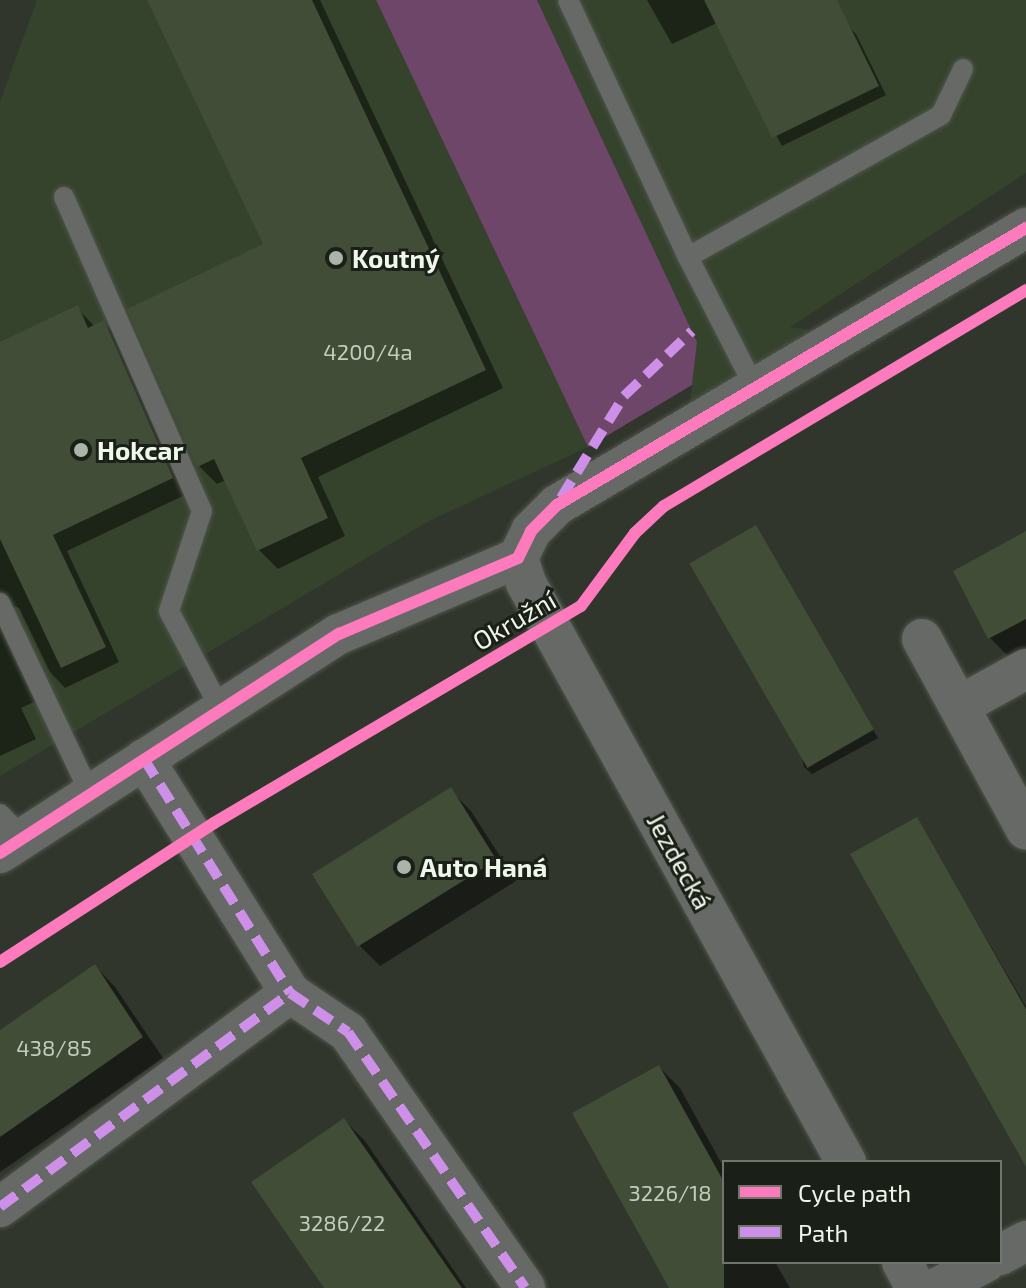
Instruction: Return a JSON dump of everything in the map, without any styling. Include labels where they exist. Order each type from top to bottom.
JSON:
[{"type":"street","name":"Okružní","points":[[7,835],[90,793],[339,634],[518,558],[531,531],[557,505],[1026,228]]},
{"type":"street","name":"Jezdecká","points":[[518,558],[526,583],[845,1160]]},
{"type":"street","points":[[922,639],[1026,830]]},
{"type":"street","points":[[959,706],[1026,669]]},
{"type":"street","points":[[144,759],[290,993],[348,1032],[525,1288]]},
{"type":"street","points":[[0,1207],[290,993]]},
{"type":"street","points":[[1002,1254],[1026,1241]]},
{"type":"street","points":[[903,1264],[916,1288]]},
{"type":"street","points":[[937,1288],[982,1264]]},
{"type":"lane","points":[[568,0],[688,257],[755,388]]},
{"type":"lane","points":[[688,257],[941,115],[963,69]]},
{"type":"lane","points":[[64,197],[202,511],[169,611],[221,710]]},
{"type":"lane","points":[[0,603],[90,793]]},
{"type":"shaded area","points":[[37,0],[376,0],[588,447],[429,521],[0,776],[0,102]]},
{"type":"shaded area","points":[[376,0],[537,0],[697,342],[692,385],[588,447]]},
{"type":"shaded area","points":[[537,0],[1026,0],[1026,173],[790,327],[845,335],[687,429],[697,342]]},
{"type":"building","name":"Koutný","points":[[147,0],[312,0],[486,370],[301,458],[328,518],[257,551],[214,459],[197,467],[127,309],[263,244]]},
{"type":"building","points":[[704,0],[837,0],[879,86],[772,138]]},
{"type":"building","name":"Hokcar","points":[[78,305],[88,328],[104,320],[173,478],[53,535],[106,647],[61,668],[0,539],[0,342]]},
{"type":"building","points":[[756,525],[874,729],[807,768],[689,564]]},
{"type":"building","points":[[1026,531],[1026,619],[988,639],[953,571]]},
{"type":"building","name":"Auto Haná","points":[[451,787],[497,860],[357,947],[312,874]]},
{"type":"building","points":[[917,817],[1026,1009],[1026,1167],[850,854]]},
{"type":"building","points":[[95,964],[143,1037],[0,1137],[0,1030]]},
{"type":"building","points":[[659,1065],[722,1178],[724,1288],[669,1288],[572,1113]]},
{"type":"building","points":[[344,1118],[462,1288],[324,1288],[251,1182]]},
{"type":"marked path","points":[[561,498],[624,396],[692,331]]},
{"type":"marked path","points":[[144,759],[290,993],[348,1032],[525,1288]]},
{"type":"marked path","points":[[0,1207],[290,993]]},
{"type":"cycle path","points":[[0,853],[339,634],[518,558],[531,531],[557,505],[1026,228]]},
{"type":"cycle path","points":[[0,962],[214,823],[581,606],[635,533],[664,506],[1026,290]]},
{"type":"place","name":"Koutný","points":[[336,258]]},
{"type":"place","name":"Hokcar","points":[[81,450]]},
{"type":"place","name":"Auto Haná","points":[[404,867]]}]
